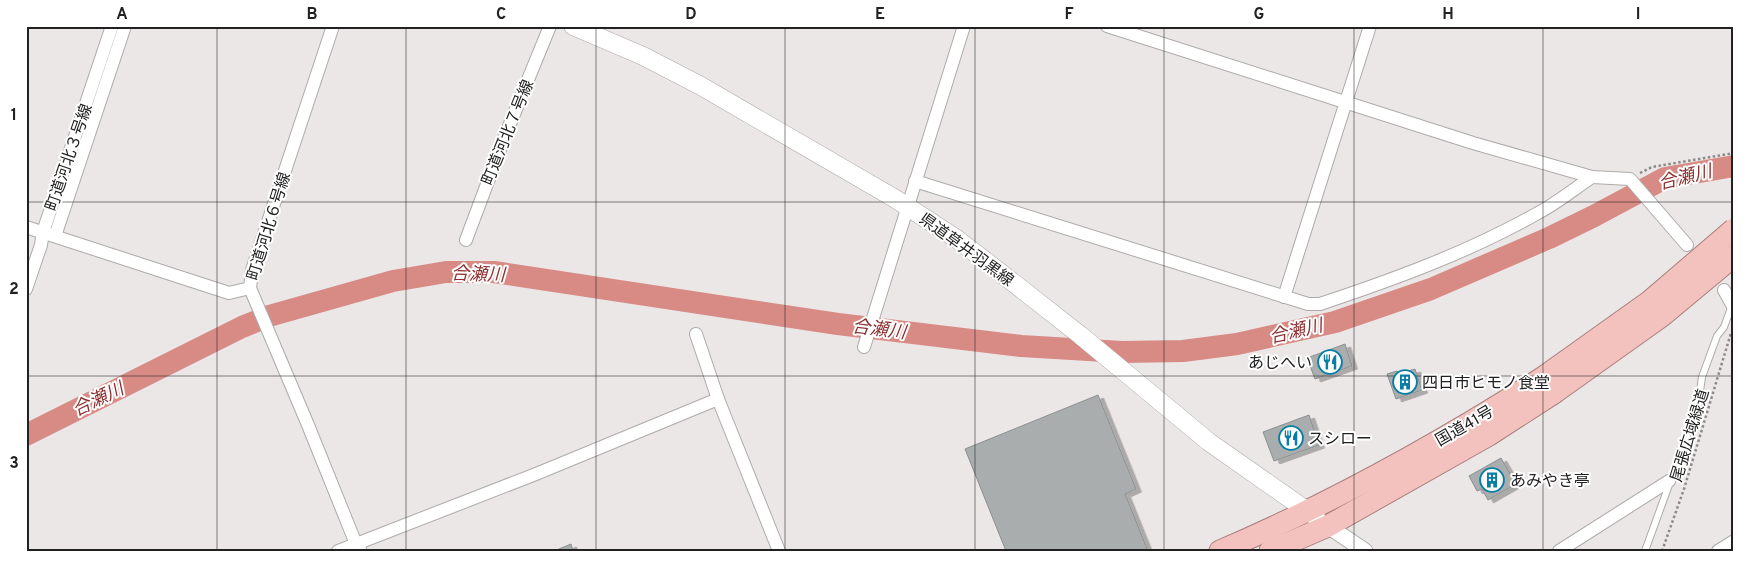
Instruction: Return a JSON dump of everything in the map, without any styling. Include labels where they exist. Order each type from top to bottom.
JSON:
[{"type":"highway","name":"国道41号","points":[[1270,551],[1328,526],[1489,436],[1734,229]]},
{"type":"highway","name":"国道41号","points":[[1220,551],[1308,512],[1478,419],[1548,385],[1662,316],[1734,256]]},
{"type":"main road","name":"県道草井羽黒線","points":[[573,26],[643,56],[701,86],[908,207],[956,239],[1080,335],[1209,442],[1328,526]]},
{"type":"street","name":"町道河北３号線","points":[[26,289],[41,245],[49,234],[112,26]]},
{"type":"street","points":[[49,234],[125,26]]},
{"type":"street","name":"町道河北６号線","points":[[26,227],[229,293],[250,288],[252,270],[333,26]]},
{"type":"street","name":"町道河北７号線","points":[[466,240],[504,136],[550,26]]},
{"type":"street","points":[[864,347],[964,26]]},
{"type":"street","points":[[1107,26],[1473,143],[1592,177],[1632,181],[1686,245]]},
{"type":"street","points":[[1284,297],[1370,26]]},
{"type":"street","points":[[915,181],[1284,297],[1308,304],[1320,304],[1392,280],[1462,250],[1539,213],[1592,177]]},
{"type":"street","points":[[250,288],[358,548]]},
{"type":"street","points":[[1724,290],[1733,307]]},
{"type":"street","points":[[696,334],[718,399],[779,551]]},
{"type":"street","points":[[338,551],[358,548],[718,399]]},
{"type":"street","points":[[1559,551],[1669,481]]},
{"type":"street","points":[[1328,526],[1365,551]]},
{"type":"street","points":[[1718,551],[1734,542]]},
{"type":"lane","points":[[1645,551],[1698,405],[1702,377],[1717,336],[1724,327],[1733,307]]},
{"type":"path","points":[[1632,181],[1652,167],[1734,153]]},
{"type":"path","name":"尾張広域緑道","points":[[1662,551],[1684,489],[1734,325]]},
{"type":"building","name":"あじへい","points":[[1345,344],[1352,366],[1315,379],[1307,358]]},
{"type":"building","name":"四日市ヒモノ食堂","points":[[1415,369],[1422,390],[1396,399],[1387,374],[1397,371],[1398,374]]},
{"type":"building","points":[[1098,395],[1136,489],[1125,494],[1148,551],[1006,551],[965,449]]},
{"type":"building","name":"スシロー","points":[[1309,415],[1319,445],[1274,461],[1263,432]]},
{"type":"building","name":"あみやき亭","points":[[1501,458],[1516,484],[1488,500],[1482,489],[1477,491],[1469,476]]},
{"type":"building","points":[[571,544],[573,551],[554,551]]},
{"type":"waterway","name":"合瀬川","points":[[26,435],[242,327],[269,316],[393,281],[446,272],[494,272],[838,324],[1021,346],[1122,352],[1183,351],[1237,344],[1335,322],[1431,289],[1549,238],[1665,178],[1734,166]]},
{"type":"place","name":"あじへい","points":[[1330,362]]},
{"type":"place","name":"四日市ヒモノ食堂","points":[[1405,382]]},
{"type":"place","name":"スシロー","points":[[1291,438]]},
{"type":"place","name":"あみやき亭","points":[[1492,480]]}]
